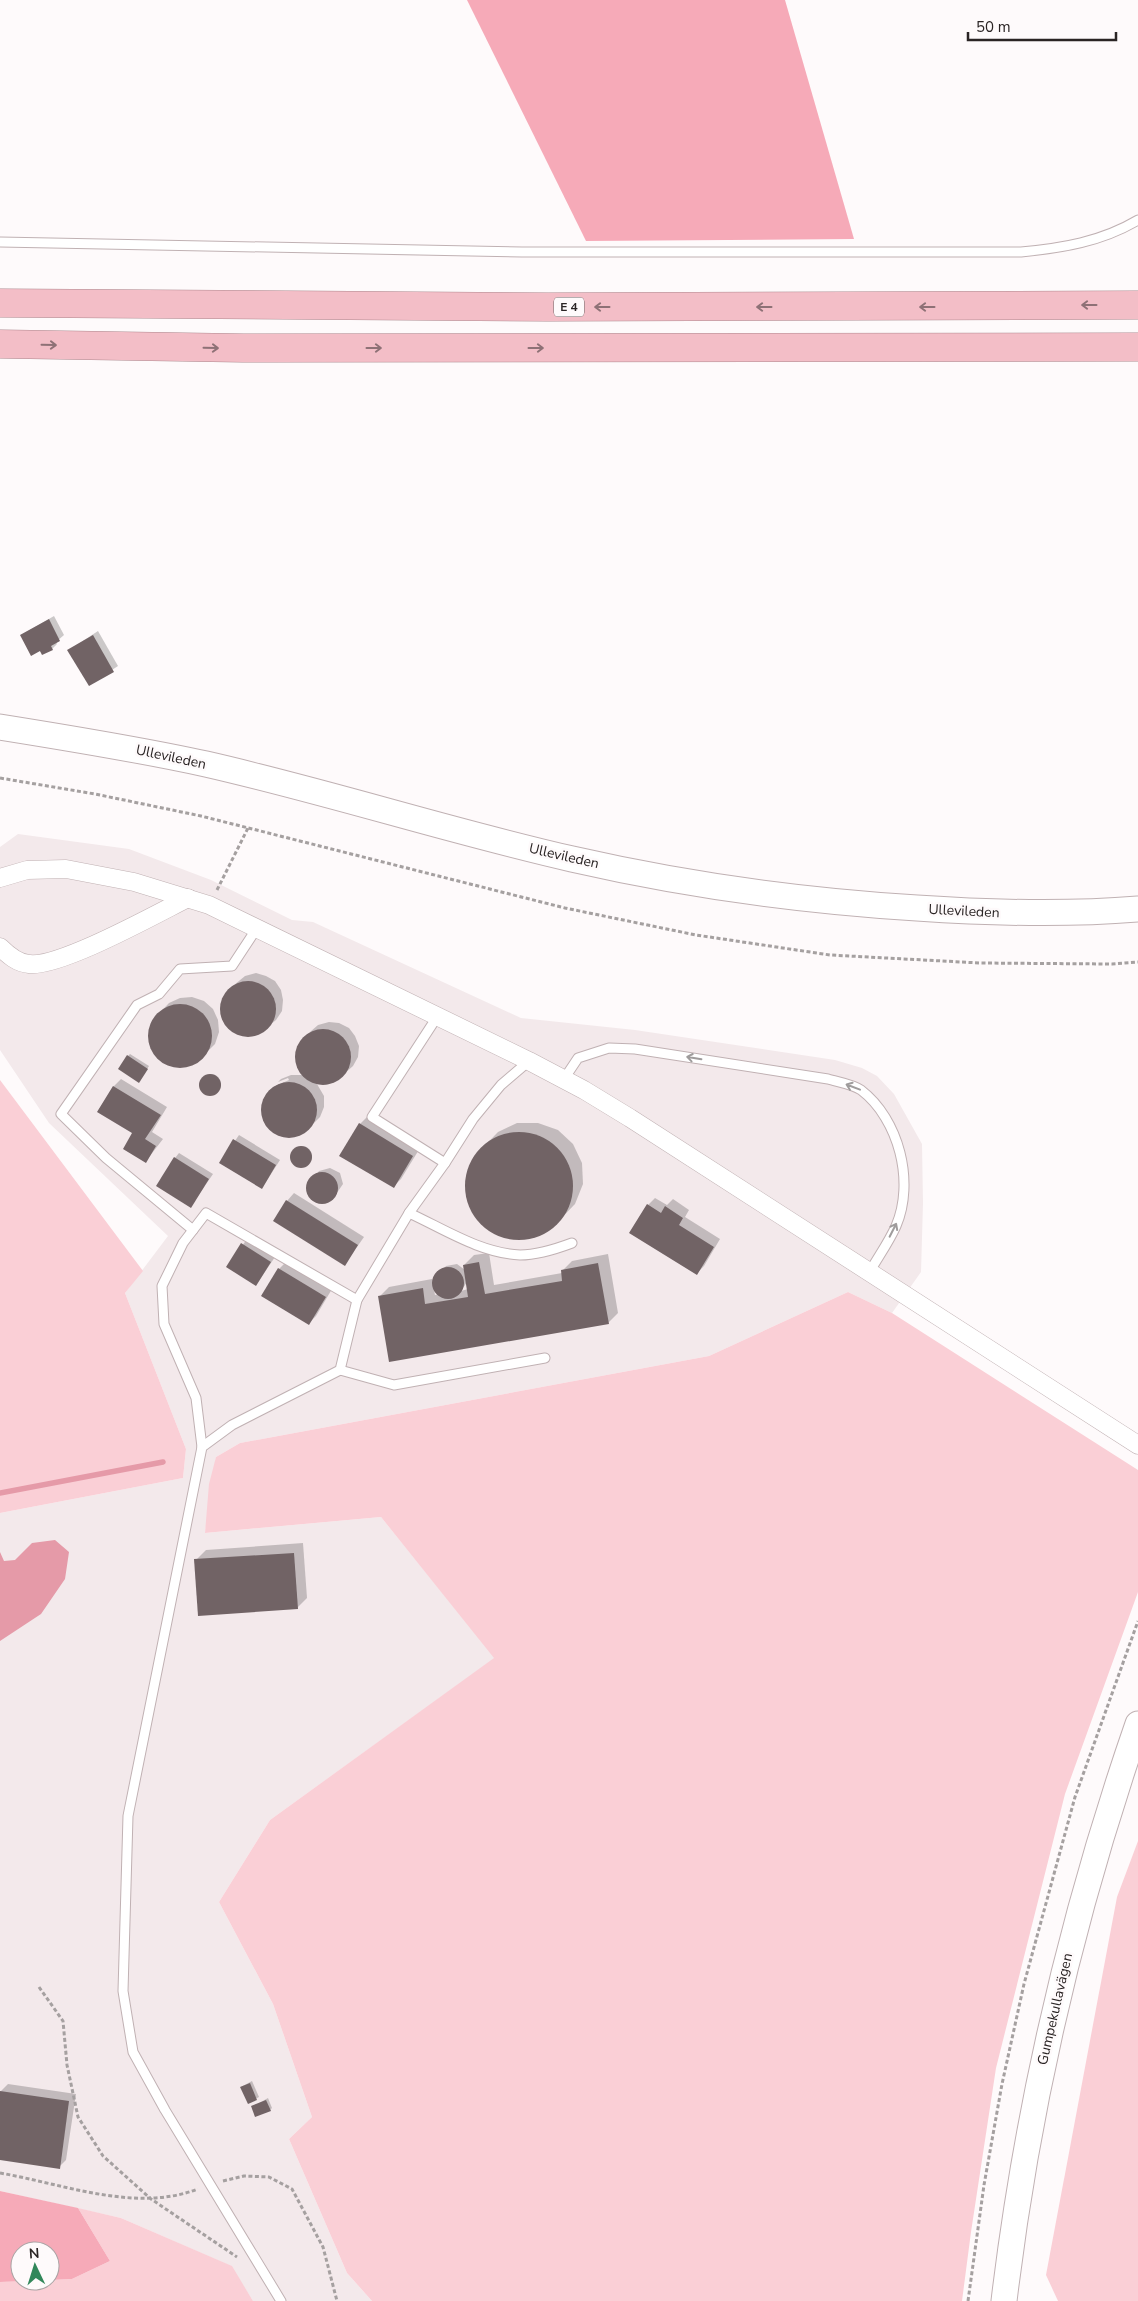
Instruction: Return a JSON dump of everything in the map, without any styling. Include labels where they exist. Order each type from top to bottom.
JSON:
[{"type":"highway","name":"E 4","points":[[0,303],[529,307],[1138,305]]},
{"type":"highway","points":[[0,344],[244,348],[1138,347]]},
{"type":"main road","name":"Ullevileden","points":[[0,727],[103,743],[207,765],[572,859],[700,884],[832,903],[986,913],[1108,912],[1138,909]]},
{"type":"main road","name":"Gumpekullavägen","points":[[1004,2301],[1032,2117],[1057,1993],[1110,1803],[1138,1724]]},
{"type":"street","points":[[0,878],[27,870],[66,869],[134,882],[209,905],[529,1061],[564,1079],[630,1118],[1138,1445]]},
{"type":"street","points":[[0,947],[11,958],[28,964],[60,959],[188,898]]},
{"type":"lane","points":[[0,242],[522,252],[1021,252],[1059,248],[1088,242],[1117,232],[1138,220]]},
{"type":"lane","points":[[193,1230],[106,1158],[61,1114],[137,1005],[160,994],[180,970],[232,966],[257,928]]},
{"type":"lane","points":[[437,1017],[372,1117],[445,1164]]},
{"type":"lane","points":[[564,1079],[578,1058],[609,1048],[635,1049],[828,1079],[859,1088],[873,1101],[892,1130],[902,1160],[904,1179],[903,1200],[896,1225],[869,1273]]},
{"type":"lane","points":[[340,1370],[357,1300],[409,1213],[445,1164],[473,1119],[502,1085],[529,1061]]},
{"type":"lane","points":[[281,2301],[165,2110],[133,2052],[123,1991],[128,1816],[202,1447],[196,1398],[164,1324],[162,1286],[183,1243],[206,1212],[357,1300]]},
{"type":"lane","points":[[409,1213],[483,1248],[520,1255],[550,1251],[572,1242]]},
{"type":"lane","points":[[202,1447],[232,1425],[340,1370],[394,1385],[545,1358]]},
{"type":"path","points":[[0,778],[95,794],[248,828],[565,908],[696,935],[830,955],[980,963],[1112,964],[1138,962]]},
{"type":"path","points":[[209,905],[248,828]]},
{"type":"path","points":[[968,2301],[986,2176],[1002,2084],[1024,1984],[1075,1797],[1138,1621]]},
{"type":"path","points":[[39,1986],[63,2021],[66,2065],[78,2117],[102,2156],[151,2199],[265,2275]]},
{"type":"path","points":[[0,2173],[106,2195],[151,2199],[178,2196],[210,2184],[244,2176],[269,2177],[292,2189],[323,2247],[337,2301]]},
{"type":"shaded area","points":[[467,0],[785,0],[854,239],[586,241]]},
{"type":"shaded area","points":[[18,834],[129,849],[211,880],[292,920],[313,922],[521,1018],[635,1030],[835,1060],[862,1068],[877,1076],[894,1094],[922,1144],[921,1272],[892,1313],[848,1292],[709,1356],[240,1443],[216,1457],[205,1533],[381,1517],[495,1658],[270,1820],[219,1902],[273,2004],[312,2117],[289,2139],[347,2273],[372,2301],[253,2301],[231,2266],[121,2218],[0,2191],[0,1513],[183,1478],[186,1449],[125,1293],[168,1236],[49,1123],[0,1050],[0,847]]},
{"type":"shaded area","points":[[0,1080],[143,1271],[125,1293],[186,1449],[183,1478],[0,1513]]},
{"type":"shaded area","points":[[848,1292],[892,1313],[1138,1470],[1138,1592],[1065,1794],[996,2068],[962,2301],[372,2301],[347,2273],[289,2139],[312,2117],[273,2004],[219,1902],[270,1820],[494,1658],[381,1517],[205,1533],[209,1484],[216,1457],[240,1443],[709,1356]]},
{"type":"shaded area","points":[[55,1540],[69,1552],[65,1579],[41,1614],[0,1641],[0,1552],[4,1561],[15,1560],[32,1543]]},
{"type":"shaded area","points":[[1138,1841],[1138,2301],[1058,2301],[1046,2275],[1117,1897]]},
{"type":"shaded area","points":[[0,2191],[78,2208],[110,2261],[72,2279],[60,2280],[60,2241],[10,2241],[10,2282],[0,2282]]},
{"type":"shaded area","points":[[78,2208],[121,2218],[232,2266],[253,2301],[0,2301],[0,2282],[10,2282],[10,2291],[60,2291],[60,2280],[72,2279],[110,2261]]},
{"type":"building","points":[[49,619],[60,641],[51,646],[53,650],[42,655],[40,651],[31,656],[20,635]]},
{"type":"building","points":[[93,635],[114,672],[89,686],[67,650]]},
{"type":"building","points":[[242,981],[254,981],[268,989],[276,1003],[274,1020],[268,1029],[254,1037],[242,1037],[232,1032],[225,1025],[220,1015],[220,1003],[225,993],[232,986]]},
{"type":"building","points":[[180,1004],[192,1006],[203,1013],[210,1024],[212,1036],[210,1048],[203,1059],[192,1066],[180,1068],[168,1066],[157,1059],[150,1048],[148,1036],[150,1024],[157,1013],[168,1006]]},
{"type":"building","points":[[317,1029],[329,1029],[343,1037],[351,1051],[349,1068],[343,1077],[329,1085],[317,1085],[307,1080],[300,1073],[295,1063],[295,1051],[300,1041],[307,1034]]},
{"type":"building","points":[[127,1055],[148,1069],[139,1083],[118,1069]]},
{"type":"building","points":[[210,1074],[218,1077],[221,1085],[218,1093],[210,1096],[202,1093],[199,1085],[202,1077]]},
{"type":"building","points":[[283,1082],[295,1082],[305,1086],[313,1094],[317,1110],[313,1126],[305,1134],[295,1138],[283,1138],[273,1134],[265,1126],[261,1116],[261,1104],[265,1094],[273,1086]]},
{"type":"building","points":[[113,1086],[161,1115],[145,1139],[156,1146],[146,1163],[123,1149],[132,1133],[97,1112]]},
{"type":"building","points":[[359,1123],[413,1156],[394,1188],[339,1156]]},
{"type":"building","points":[[519,1132],[540,1136],[557,1148],[569,1165],[573,1186],[569,1207],[557,1224],[540,1236],[519,1240],[498,1236],[481,1224],[469,1207],[465,1186],[469,1165],[481,1148],[498,1136]]},
{"type":"building","points":[[233,1139],[276,1165],[262,1189],[219,1163]]},
{"type":"building","points":[[301,1146],[309,1149],[312,1157],[309,1165],[301,1168],[293,1165],[290,1157],[293,1149]]},
{"type":"building","points":[[174,1157],[209,1179],[191,1208],[156,1186]]},
{"type":"building","points":[[322,1172],[328,1173],[333,1177],[337,1182],[337,1194],[333,1199],[328,1203],[322,1204],[316,1203],[311,1199],[307,1194],[306,1188],[307,1182],[311,1177],[316,1173]]},
{"type":"building","points":[[286,1200],[358,1245],[345,1266],[273,1221]]},
{"type":"building","points":[[647,1204],[661,1213],[665,1206],[683,1218],[679,1225],[714,1247],[697,1275],[629,1233]]},
{"type":"building","points":[[241,1243],[271,1262],[256,1286],[226,1267]]},
{"type":"building","points":[[479,1262],[485,1294],[562,1281],[561,1270],[598,1263],[609,1324],[389,1362],[378,1296],[423,1288],[425,1304],[468,1297],[463,1265]]},
{"type":"building","points":[[448,1267],[459,1272],[464,1283],[459,1294],[448,1299],[437,1294],[432,1283],[437,1272]]},
{"type":"building","points":[[278,1268],[326,1297],[309,1325],[261,1296]]},
{"type":"building","points":[[294,1553],[298,1609],[198,1616],[194,1559]]},
{"type":"building","points":[[250,2083],[257,2100],[248,2104],[240,2087]]},
{"type":"building","points":[[0,2091],[69,2101],[60,2169],[0,2160]]},
{"type":"building","points":[[266,2100],[271,2111],[255,2117],[251,2106]]},
{"type":"waterway","points":[[0,1493],[163,1462]]}]
